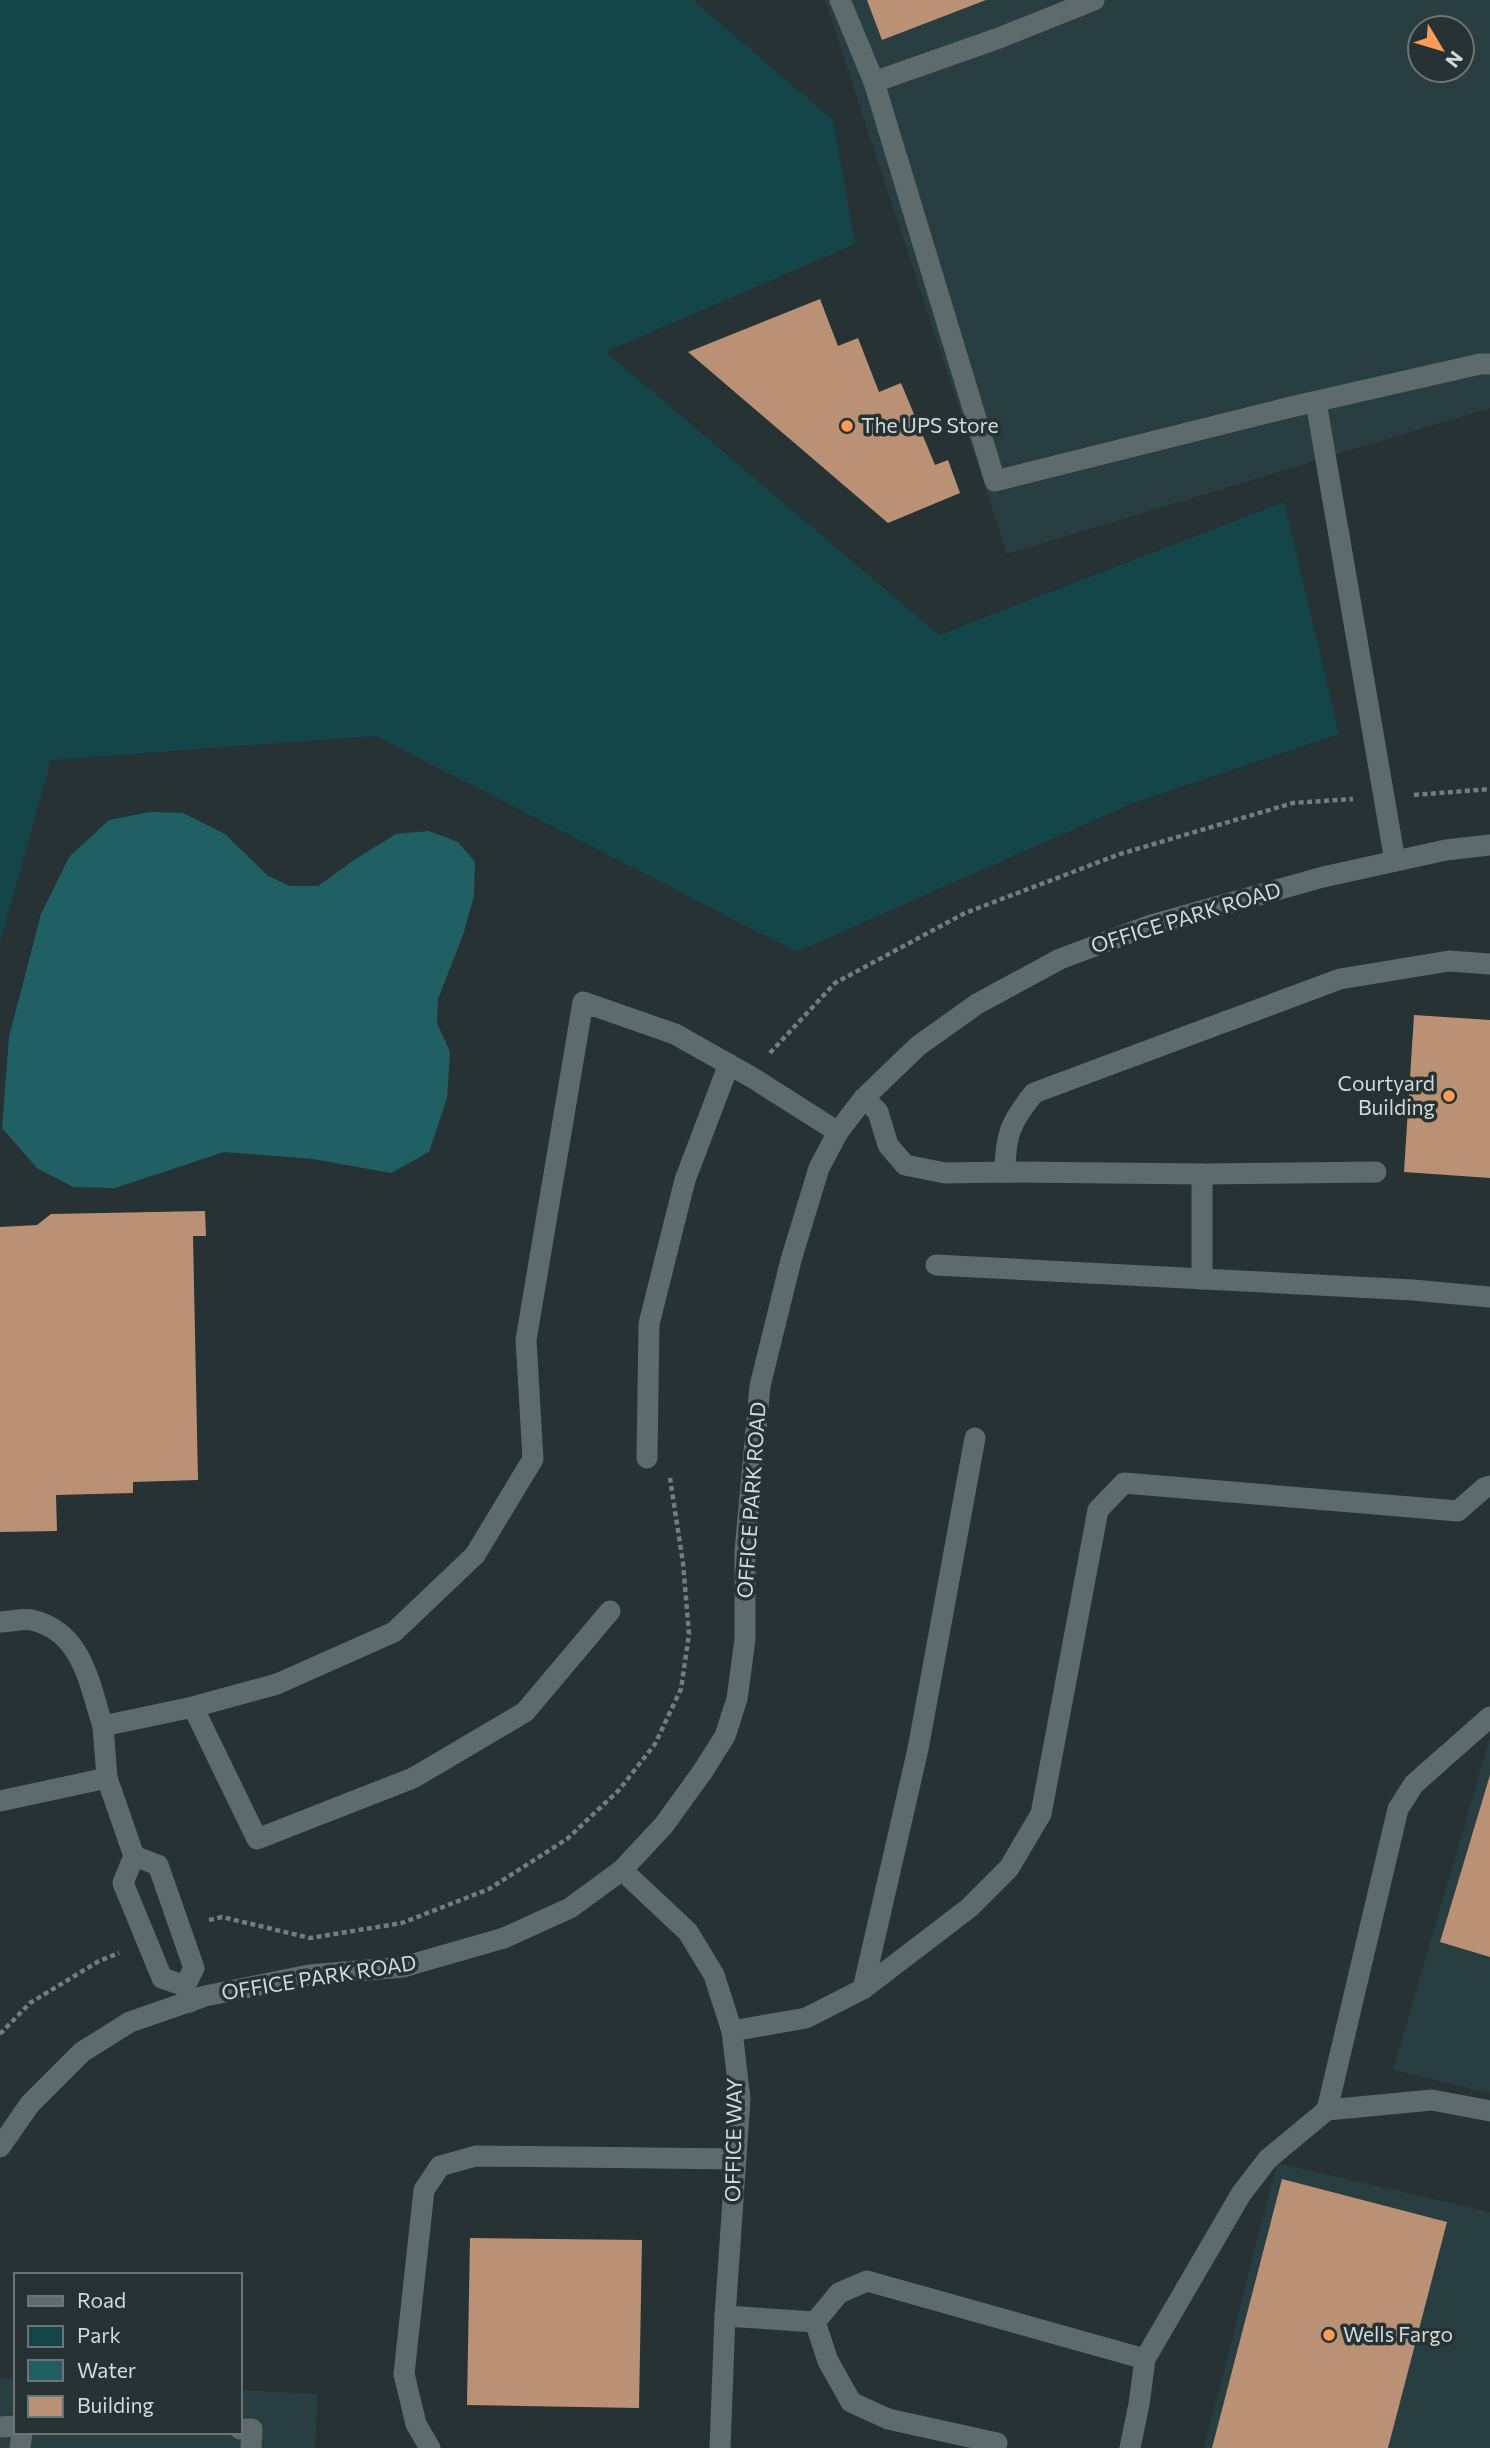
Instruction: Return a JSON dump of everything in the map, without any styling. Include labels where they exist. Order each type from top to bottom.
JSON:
[{"type":"street","points":[[840,0],[874,82],[995,481],[1316,402],[1480,364],[1490,364]]},
{"type":"street","points":[[874,82],[999,38],[1094,0]]},
{"type":"street","points":[[1316,402],[1395,861]]},
{"type":"street","name":"OFFICE PARK ROAD","points":[[0,2147],[30,2104],[82,2052],[130,2022],[187,1994],[205,1996],[309,1975],[403,1967],[504,1938],[570,1908],[622,1870],[664,1825],[703,1771],[724,1736],[737,1699],[744,1639],[745,1551],[760,1386],[791,1260],[819,1168],[838,1132],[864,1098],[928,1039],[977,1004],[1060,959],[1151,925],[1323,877],[1446,850],[1490,845]]},
{"type":"street","points":[[1005,1172],[1005,1144],[1017,1114],[1034,1093],[1340,979],[1449,961],[1490,964]]},
{"type":"street","points":[[103,1726],[193,1707],[278,1684],[394,1632],[475,1555],[533,1459],[526,1340],[583,1002],[675,1034],[753,1078],[838,1132]]},
{"type":"street","points":[[647,1458],[649,1324],[685,1180],[729,1064]]},
{"type":"street","points":[[864,1098],[878,1112],[888,1145],[905,1165],[945,1173],[1376,1172]]},
{"type":"street","points":[[1202,1174],[1202,1279]]},
{"type":"street","points":[[936,1265],[1413,1290],[1490,1297]]},
{"type":"street","points":[[863,1989],[918,1749],[975,1438]]},
{"type":"street","points":[[732,2031],[806,2018],[863,1989],[977,1900],[1009,1868],[1041,1814],[1098,1510],[1124,1483],[1458,1511],[1484,1488],[1490,1486]]},
{"type":"street","points":[[193,1707],[257,1839],[413,1779],[525,1712],[610,1611]]},
{"type":"street","points":[[0,1622],[31,1620],[61,1632],[77,1650],[103,1726],[107,1778],[134,1856],[123,1883],[162,1978],[187,1994],[194,1968],[158,1865],[134,1856]]},
{"type":"street","points":[[1327,2110],[1398,1809],[1414,1784],[1490,1717]]},
{"type":"street","points":[[0,1801],[107,1778]]},
{"type":"street","name":"OFFICE WAY","points":[[622,1870],[688,1932],[713,1975],[732,2031],[740,2099],[724,2316],[720,2448]]},
{"type":"street","points":[[1130,2448],[1145,2359],[1241,2194],[1268,2159],[1327,2110],[1432,2100],[1490,2111]]},
{"type":"street","points":[[430,2448],[416,2424],[404,2374],[424,2190],[440,2166],[476,2156],[736,2159]]},
{"type":"street","points":[[815,2322],[839,2293],[867,2281],[1145,2359]]},
{"type":"street","points":[[724,2316],[815,2322]]},
{"type":"street","points":[[815,2322],[828,2361],[851,2402],[888,2419],[997,2443]]},
{"type":"street","points":[[242,2429],[252,2429],[251,2448]]},
{"type":"path","points":[[753,1078],[776,1045],[835,983],[965,913],[1121,854],[1293,803],[1490,789]]},
{"type":"path","points":[[180,1928],[222,1917],[310,1938],[402,1923],[489,1889],[567,1839],[619,1790],[655,1744],[681,1689],[688,1634],[683,1563],[670,1468]]},
{"type":"path","points":[[0,2034],[30,2004],[99,1961],[147,1941]]},
{"type":"shaded area","points":[[825,0],[1490,0],[1490,408],[1007,554]]},
{"type":"shaded area","points":[[1490,1738],[1490,2093],[1393,2070]]},
{"type":"shaded area","name":"Wells Fargo","points":[[1277,2163],[1490,2212],[1490,2448],[1204,2448]]},
{"type":"shaded area","points":[[0,2378],[14,2379],[14,2434],[242,2434],[242,2390],[318,2394],[315,2448],[0,2448]]},
{"type":"green space","points":[[0,0],[693,0],[833,120],[855,244],[606,352],[939,635],[1284,502],[1339,734],[1131,804],[797,952],[376,736],[51,760],[0,943]]},
{"type":"water","points":[[150,812],[183,813],[225,834],[267,875],[289,886],[318,886],[396,834],[429,831],[458,842],[475,862],[474,896],[463,935],[438,999],[437,1023],[450,1052],[447,1098],[429,1152],[391,1173],[313,1159],[224,1152],[115,1188],[73,1187],[37,1168],[2,1128],[9,1037],[41,914],[69,857],[109,820]]},
{"type":"building","points":[[867,0],[986,0],[882,40]]},
{"type":"building","name":"The UPS Store","points":[[820,299],[838,346],[858,338],[879,392],[901,383],[935,465],[948,460],[960,493],[888,523],[688,352]]},
{"type":"building","name":"Courtyard Building","points":[[1414,1015],[1490,1020],[1490,1178],[1404,1172]]},
{"type":"building","points":[[205,1211],[206,1236],[193,1236],[198,1480],[133,1482],[133,1493],[56,1495],[57,1531],[0,1532],[0,1227],[37,1225],[51,1214]]},
{"type":"building","points":[[1490,1775],[1490,1957],[1440,1942]]},
{"type":"building","name":"Wells Fargo","points":[[1282,2179],[1447,2222],[1388,2448],[1212,2448]]},
{"type":"building","points":[[470,2238],[642,2240],[639,2408],[467,2405]]},
{"type":"place","name":"The UPS Store","points":[[847,426]]},
{"type":"place","name":"Courtyard Building","points":[[1449,1096]]},
{"type":"place","name":"Wells Fargo","points":[[1329,2335]]}]
